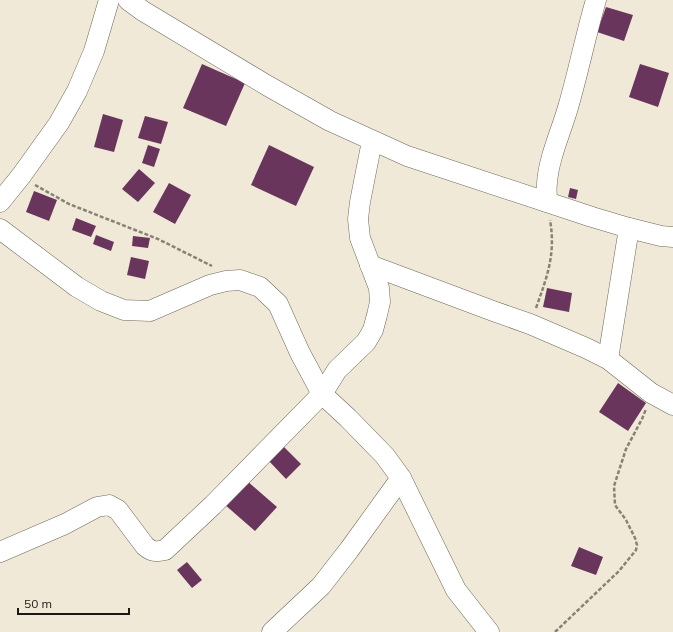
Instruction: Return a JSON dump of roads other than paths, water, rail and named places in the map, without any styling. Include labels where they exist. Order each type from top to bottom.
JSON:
[{"type":"street","points":[[0,202],[21,176],[59,123],[77,90],[94,51],[109,0]]},
{"type":"street","points":[[128,0],[275,90],[330,121],[372,141],[407,156],[547,202],[629,228],[661,236],[673,237]]},
{"type":"street","points":[[547,202],[546,184],[550,167],[569,104],[596,0]]},
{"type":"street","points":[[0,552],[65,524],[97,507],[109,506],[118,510],[145,546],[150,550],[155,552],[165,550],[214,505],[322,394],[337,370],[366,342],[373,330],[378,316],[380,288],[360,238],[358,219],[372,141]]},
{"type":"street","points":[[608,359],[629,228]]},
{"type":"street","points":[[0,229],[78,287],[101,301],[124,310],[150,311],[210,285],[226,280],[240,280],[260,287],[278,304],[300,353],[322,394],[385,456],[401,478],[456,590],[489,632]]},
{"type":"street","points":[[370,265],[530,324],[573,342],[608,359],[651,393],[673,405]]},
{"type":"street","points":[[272,632],[321,586],[385,502],[401,478]]}]
